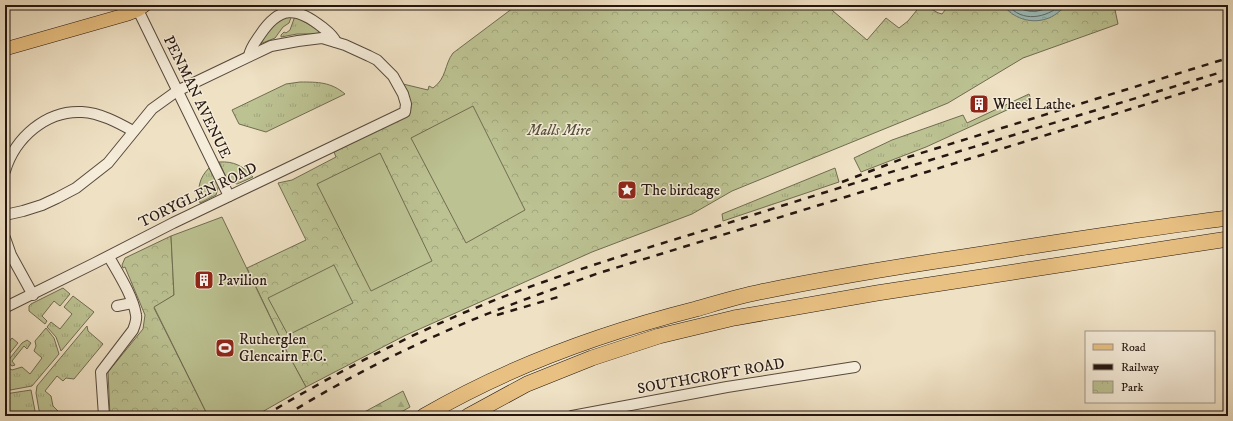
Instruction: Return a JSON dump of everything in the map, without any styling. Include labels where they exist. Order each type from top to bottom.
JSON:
[{"type":"highway","points":[[1169,226],[1228,213]]},
{"type":"highway","points":[[424,416],[452,400],[531,363],[587,341],[660,318],[758,292],[867,272],[1228,218]]},
{"type":"highway","points":[[468,416],[527,384],[592,358],[659,336],[741,317],[877,293],[1161,248],[1228,239]]},
{"type":"highway","points":[[1161,248],[1228,245]]},
{"type":"main road","points":[[5,49],[134,9]]},
{"type":"street","name":"PENMAN AVENUE","points":[[134,9],[229,196]]},
{"type":"street","points":[[249,56],[250,51],[263,30],[280,13],[290,11],[310,17],[334,37],[336,42]]},
{"type":"street","points":[[5,215],[23,212],[42,205],[76,188],[108,162],[133,130],[152,109],[177,91],[271,46],[322,38],[336,42]]},
{"type":"street","name":"TORYGLEN ROAD","points":[[5,305],[8,306],[33,294],[173,223],[405,112],[405,99],[394,76],[377,60],[336,42]]},
{"type":"street","points":[[5,170],[9,159],[25,136],[41,122],[64,113],[82,112],[103,116],[133,130]]},
{"type":"street","points":[[5,238],[11,255],[33,294]]},
{"type":"street","points":[[104,416],[101,372],[136,324],[136,314],[109,256]]},
{"type":"street","points":[[117,306],[132,304]]},
{"type":"street","name":"SOUTHCROFT ROAD","points":[[572,416],[727,387],[855,367]]},
{"type":"green space","name":"Malls Mire","points":[[517,5],[826,5],[867,40],[886,18],[899,28],[908,21],[921,5],[942,14],[949,5],[1114,5],[1118,24],[1023,58],[948,103],[732,191],[692,214],[592,252],[404,336],[306,387],[287,352],[247,268],[306,240],[278,183],[292,180],[336,157],[334,152],[408,114],[411,108],[408,92],[403,84],[428,90],[429,86],[433,88],[441,80],[453,53]]},
{"type":"green space","points":[[292,15],[289,23],[283,27],[275,38],[260,44],[259,42],[277,19]]},
{"type":"green space","points":[[295,16],[318,30],[319,33],[297,34],[281,37],[284,32],[286,33],[290,30]]},
{"type":"green space","points":[[313,82],[329,85],[345,94],[266,132],[239,124],[232,110],[286,84]]},
{"type":"green space","points":[[1029,94],[1031,99],[926,147],[861,172],[854,158],[892,140],[963,115],[967,123]]},
{"type":"green space","points":[[473,106],[525,210],[466,243],[411,138]]},
{"type":"green space","points":[[380,153],[432,261],[371,291],[317,184]]},
{"type":"green space","points":[[219,162],[234,163],[246,170],[253,177],[237,184],[228,181]]},
{"type":"green space","points":[[209,168],[219,185],[216,195],[200,203],[199,193],[201,180]]},
{"type":"green space","points":[[835,168],[839,182],[723,221],[722,214]]},
{"type":"green space","points":[[222,217],[287,352],[306,387],[255,416],[208,416],[154,307],[174,295],[171,236]]},
{"type":"green space","points":[[171,236],[174,295],[154,308],[208,416],[110,416],[108,372],[143,329],[145,315],[125,267],[123,268],[122,265],[125,258]]},
{"type":"green space","points":[[334,265],[353,303],[288,335],[268,298]]},
{"type":"green space","points":[[63,288],[70,294],[60,306],[54,301],[42,316],[47,321],[45,324],[29,311],[29,306],[31,304]]},
{"type":"green space","points":[[73,296],[94,312],[61,351],[56,337],[47,327],[51,322],[60,329],[72,314],[64,307]]},
{"type":"green space","points":[[87,326],[88,331],[103,344],[74,379],[66,378],[63,381],[57,376],[45,391],[51,396],[53,406],[60,413],[57,416],[40,416],[36,393],[37,386]]},
{"type":"green space","points":[[46,328],[54,338],[59,354],[32,386],[5,391],[5,366],[12,370],[22,367],[30,374],[42,358],[34,351],[36,346],[35,341]]},
{"type":"green space","points":[[12,338],[18,343],[5,359],[5,346]]},
{"type":"green space","points":[[27,340],[31,343],[27,349],[24,346],[12,361],[15,365],[12,366],[7,362],[22,343]]},
{"type":"green space","points":[[31,390],[36,416],[5,416],[5,394]]},
{"type":"green space","points":[[403,391],[410,407],[394,416],[357,416]]},
{"type":"water","points":[[1003,5],[1067,5],[1052,17],[1034,21],[1022,19],[1007,10]]},
{"type":"railway","points":[[842,182],[902,159],[1228,58]]},
{"type":"railway","points":[[264,416],[369,357],[441,323],[515,292],[595,264],[913,165],[1228,70]]},
{"type":"railway","points":[[285,416],[365,370],[449,330],[477,318],[599,273],[1228,79]]},
{"type":"railway","points":[[497,315],[558,297]]},
{"type":"place","name":"Wheel Lathe","points":[[979,104]]},
{"type":"place","name":"The birdcage","points":[[627,190]]},
{"type":"place","name":"Pavilion","points":[[204,280]]},
{"type":"place","name":"Rutherglen Glencairn F.C.","points":[[225,348]]}]
